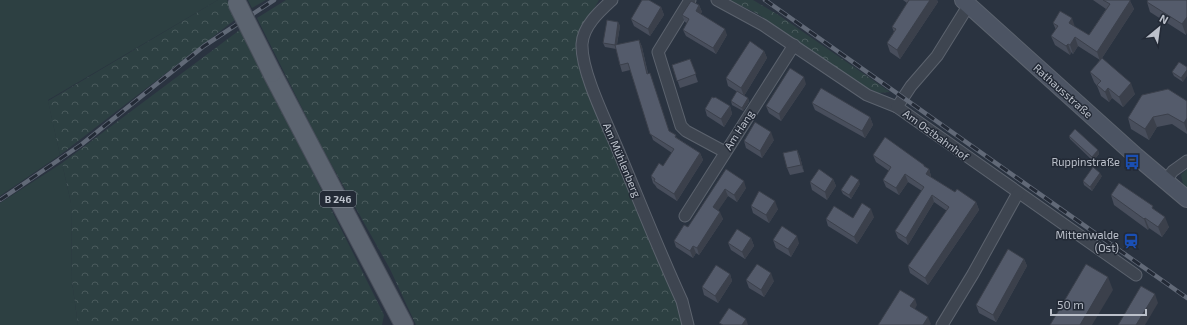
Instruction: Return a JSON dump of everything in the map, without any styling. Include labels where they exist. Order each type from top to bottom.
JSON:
[{"type":"main road","name":"B 246","points":[[236,2],[272,74],[404,325]]},
{"type":"main road","name":"Rathausstraße","points":[[966,3],[1071,98],[1187,199]]},
{"type":"street","name":"Am Mühlenberg","points":[[612,0],[595,17],[586,30],[582,42],[583,58],[601,109],[682,301],[688,325]]},
{"type":"street","points":[[690,0],[658,52],[681,126],[686,131],[725,152]]},
{"type":"street","points":[[717,0],[763,25],[867,95],[898,106]]},
{"type":"street","name":"Am Ostbahnhof","points":[[966,3],[965,11],[937,56],[911,86],[898,106],[1018,193],[1136,275]]},
{"type":"street","name":"Am Hang","points":[[686,216],[725,152],[794,45]]},
{"type":"street","points":[[1165,181],[1173,171],[1187,161]]},
{"type":"street","points":[[942,325],[973,274],[1018,193]]},
{"type":"green space","points":[[0,0],[218,0],[48,100],[60,155],[0,196]]},
{"type":"green space","points":[[218,0],[227,0],[236,19],[60,155],[48,101]]},
{"type":"green space","points":[[248,0],[266,0],[252,8]]},
{"type":"green space","points":[[286,0],[599,0],[577,39],[581,62],[678,304],[683,325],[416,325],[390,269],[321,146],[257,18]]},
{"type":"green space","points":[[729,0],[753,0],[780,16],[890,92],[878,93],[856,82],[758,14]]},
{"type":"green space","points":[[241,29],[384,315],[382,325],[78,325],[72,281],[71,203],[62,163]]},
{"type":"green space","points":[[62,163],[71,203],[72,281],[78,325],[0,325],[0,203]]},
{"type":"green space","points":[[1187,169],[1187,188],[1183,184],[1181,175]]},
{"type":"building","points":[[642,0],[649,0],[661,7],[648,29],[631,19]]},
{"type":"building","points":[[909,0],[930,0],[897,50],[887,43],[896,29],[892,27]]},
{"type":"building","points":[[1103,0],[1130,1],[1097,52],[1075,37],[1070,45],[1068,44],[1066,46],[1051,36],[1058,26],[1053,23],[1060,11],[1072,18],[1069,23],[1089,35],[1110,4]]},
{"type":"building","points":[[1148,0],[1187,0],[1187,17],[1182,24],[1147,2]]},
{"type":"building","points":[[691,1],[699,5],[696,11],[725,29],[713,48],[683,30],[689,19],[682,15]]},
{"type":"building","points":[[607,20],[618,22],[615,45],[603,43]]},
{"type":"building","points":[[639,40],[647,74],[650,73],[669,131],[676,135],[675,137],[700,153],[674,194],[654,181],[655,179],[651,176],[659,163],[663,166],[674,149],[650,134],[628,63],[620,65],[615,45]]},
{"type":"building","points":[[750,41],[764,51],[741,88],[726,78]]},
{"type":"building","points":[[1102,58],[1131,83],[1119,97],[1108,88],[1105,92],[1097,85],[1101,81],[1090,72]]},
{"type":"building","points":[[690,59],[696,74],[677,81],[672,65]]},
{"type":"building","points":[[1179,62],[1187,67],[1187,70],[1181,78],[1172,72]]},
{"type":"building","points":[[790,68],[804,77],[779,114],[766,106]]},
{"type":"building","points":[[821,88],[870,117],[862,131],[812,103]]},
{"type":"building","points":[[1168,89],[1187,101],[1187,118],[1184,123],[1168,114],[1153,117],[1145,129],[1128,118],[1142,95]]},
{"type":"building","points":[[737,91],[748,98],[742,108],[731,101]]},
{"type":"building","points":[[712,97],[715,97],[730,106],[721,119],[705,109]]},
{"type":"building","points":[[755,122],[771,132],[760,151],[744,141]]},
{"type":"building","points":[[1075,129],[1098,150],[1092,157],[1069,136]]},
{"type":"building","points":[[885,137],[929,169],[926,174],[955,192],[957,189],[976,202],[925,278],[908,266],[949,207],[932,195],[906,238],[895,231],[924,187],[905,174],[896,188],[883,180],[891,167],[873,155]]},
{"type":"building","points":[[797,150],[801,165],[787,168],[783,153]]},
{"type":"building","points":[[1093,167],[1100,173],[1090,187],[1083,181]]},
{"type":"building","points":[[726,169],[744,181],[734,195],[725,189],[713,207],[720,212],[697,248],[693,246],[690,251],[674,241],[684,225],[688,227]]},
{"type":"building","points":[[819,169],[833,179],[825,192],[810,182]]},
{"type":"building","points":[[851,175],[859,180],[849,195],[841,190]]},
{"type":"building","points":[[1119,183],[1153,206],[1152,208],[1165,217],[1158,227],[1145,218],[1144,219],[1111,195]]},
{"type":"building","points":[[759,191],[775,201],[766,215],[751,206]]},
{"type":"building","points":[[862,203],[871,209],[854,237],[826,219],[834,206],[853,218]]},
{"type":"building","points":[[782,226],[797,236],[788,249],[773,240]]},
{"type":"building","points":[[737,229],[751,238],[742,252],[728,243]]},
{"type":"building","points":[[1008,249],[1024,259],[993,315],[976,305]]},
{"type":"building","points":[[757,264],[771,273],[761,290],[746,280]]},
{"type":"building","points":[[1086,264],[1108,277],[1080,325],[1050,325]]},
{"type":"building","points":[[716,265],[730,274],[715,296],[702,287]]},
{"type":"building","points":[[1141,286],[1155,294],[1136,325],[1118,325]]},
{"type":"building","points":[[900,290],[915,299],[910,306],[928,317],[923,325],[878,325]]},
{"type":"building","points":[[729,308],[746,319],[742,325],[723,325],[719,323]]},
{"type":"railway","points":[[0,200],[82,144],[204,46],[274,0]]},
{"type":"railway","points":[[765,0],[1187,298]]},
{"type":"place","name":"Ruppinstraße","points":[[1132,162]]},
{"type":"place","name":"Mittenwalde (Ost)","points":[[1131,241]]}]
